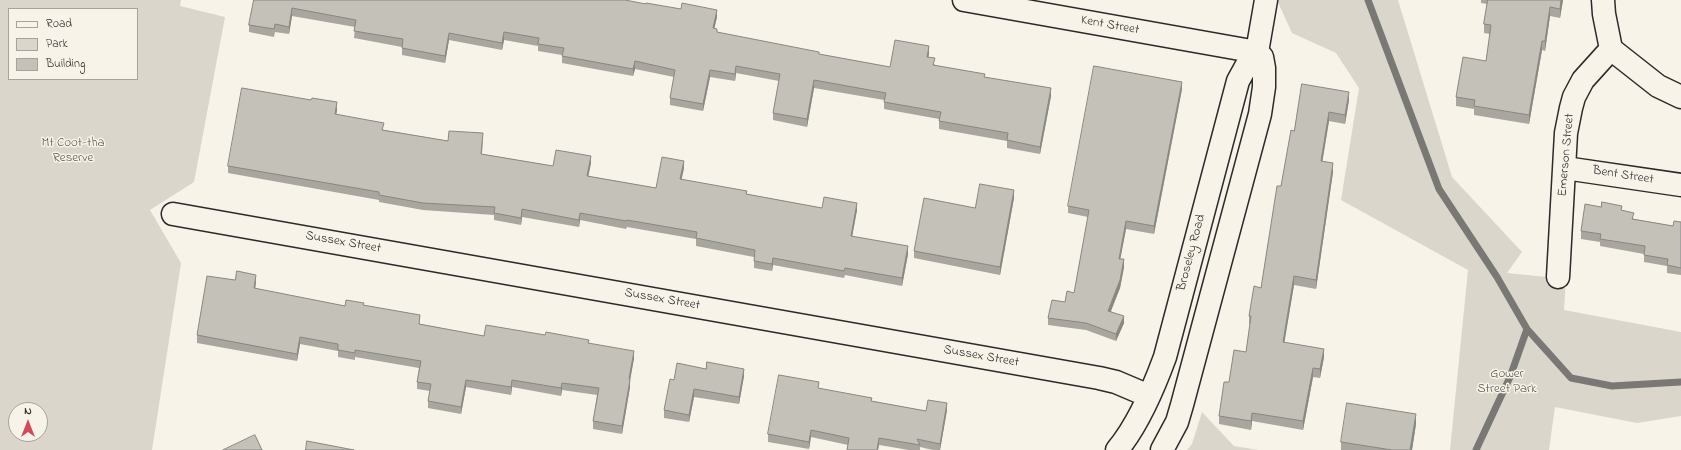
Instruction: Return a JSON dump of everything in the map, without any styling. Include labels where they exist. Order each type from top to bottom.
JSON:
[{"type":"street","name":"Kent Street","points":[[964,0],[1257,52]]},
{"type":"street","name":"Broseley Road","points":[[1117,450],[1149,396],[1165,357],[1238,81],[1249,61],[1257,52],[1266,0]]},
{"type":"street","points":[[1603,0],[1604,14],[1611,49],[1658,86],[1681,97]]},
{"type":"street","name":"Emerson Street","points":[[1558,277],[1566,133],[1574,97],[1583,80],[1611,49]]},
{"type":"street","name":"Broseley Road","points":[[1162,450],[1174,427],[1182,405],[1257,127],[1264,78],[1263,60],[1257,52]]},
{"type":"street","name":"Bent Street","points":[[1565,168],[1681,185]]},
{"type":"street","name":"Sussex Street","points":[[173,214],[1099,378],[1116,382],[1149,396]]},
{"type":"green space","name":"Mt Coot-tha Reserve","points":[[0,0],[181,0],[180,6],[225,17],[194,182],[150,210],[181,263],[152,450],[0,450]]},
{"type":"green space","name":"Gower Street Park","points":[[1277,0],[1398,0],[1452,177],[1522,252],[1507,273],[1566,279],[1564,310],[1681,332],[1681,416],[1637,423],[1555,407],[1549,450],[1450,450],[1468,270],[1341,200],[1359,88],[1336,53],[1292,33]]},
{"type":"green space","points":[[1202,412],[1234,446],[1258,450],[1187,450],[1192,444]]},
{"type":"building","points":[[254,0],[625,0],[681,9],[682,3],[717,10],[713,28],[717,29],[717,32],[819,52],[819,54],[890,67],[895,40],[929,46],[927,57],[935,58],[933,65],[985,74],[984,77],[1051,88],[1040,147],[1007,140],[1008,133],[939,121],[941,112],[884,102],[886,93],[814,80],[807,119],[773,113],[780,74],[736,66],[735,74],[710,70],[703,104],[670,98],[675,70],[635,61],[633,69],[562,56],[564,48],[538,44],[539,38],[504,32],[502,43],[449,33],[445,56],[402,48],[403,39],[354,31],[356,20],[292,8],[289,27],[275,24],[274,29],[249,25]]},
{"type":"building","points":[[1488,0],[1561,0],[1560,9],[1550,7],[1545,41],[1542,41],[1529,115],[1474,106],[1475,100],[1456,97],[1463,57],[1486,61],[1491,25],[1484,24]]},
{"type":"building","points":[[1094,66],[1182,82],[1154,226],[1126,221],[1119,259],[1124,259],[1120,280],[1108,311],[1124,316],[1116,334],[1086,323],[1048,318],[1052,300],[1065,302],[1067,291],[1074,293],[1089,210],[1068,206]]},
{"type":"building","points":[[1302,84],[1349,92],[1345,115],[1329,112],[1321,161],[1333,163],[1316,280],[1294,276],[1283,342],[1324,349],[1320,369],[1313,368],[1303,421],[1252,413],[1251,421],[1219,416],[1224,382],[1229,382],[1234,350],[1246,352],[1251,316],[1249,316],[1254,286],[1261,288],[1277,186],[1281,186],[1291,130],[1294,131]]},
{"type":"building","points":[[242,88],[311,100],[312,98],[337,102],[335,114],[384,123],[382,130],[448,141],[449,131],[483,133],[481,154],[553,166],[556,150],[591,156],[587,176],[656,188],[662,157],[684,161],[680,179],[747,191],[746,194],[822,208],[824,197],[857,203],[851,236],[908,246],[902,278],[845,268],[844,271],[773,258],[772,264],[754,261],[755,250],[696,238],[697,232],[627,220],[580,213],[579,220],[522,209],[521,218],[494,213],[495,207],[423,203],[379,195],[379,192],[228,166]]},
{"type":"building","points":[[980,184],[1014,190],[1000,267],[914,251],[924,198],[975,208]]},
{"type":"building","points":[[1602,202],[1622,206],[1621,210],[1634,213],[1632,219],[1673,226],[1674,221],[1681,222],[1681,268],[1667,265],[1668,259],[1644,255],[1645,246],[1600,239],[1601,234],[1581,231],[1585,204],[1601,207]]},
{"type":"building","points":[[237,271],[256,275],[254,288],[345,306],[346,300],[364,303],[363,305],[420,315],[419,324],[484,336],[486,325],[545,335],[546,332],[589,340],[588,343],[634,351],[622,426],[593,421],[599,388],[562,383],[561,388],[512,380],[511,387],[466,380],[461,407],[428,401],[431,384],[417,382],[421,361],[355,350],[355,353],[338,350],[338,344],[300,337],[297,354],[197,335],[207,276],[235,280]]},
{"type":"building","points":[[707,362],[744,369],[739,397],[694,389],[689,415],[664,410],[670,379],[674,380],[677,363],[706,369]]},
{"type":"building","points":[[779,375],[819,382],[818,388],[872,398],[871,401],[926,411],[928,400],[947,403],[940,444],[917,439],[920,445],[879,438],[877,450],[847,450],[849,438],[811,430],[809,442],[768,434]]},
{"type":"building","points":[[1347,403],[1416,414],[1410,450],[1392,450],[1341,442]]},
{"type":"building","points":[[255,435],[262,450],[223,450]]},
{"type":"building","points":[[307,441],[354,450],[306,450]]},
{"type":"waterway","points":[[1368,0],[1439,189],[1497,277],[1527,329],[1571,378],[1612,386],[1681,382]]},
{"type":"waterway","points":[[1476,450],[1510,377],[1527,329]]}]
